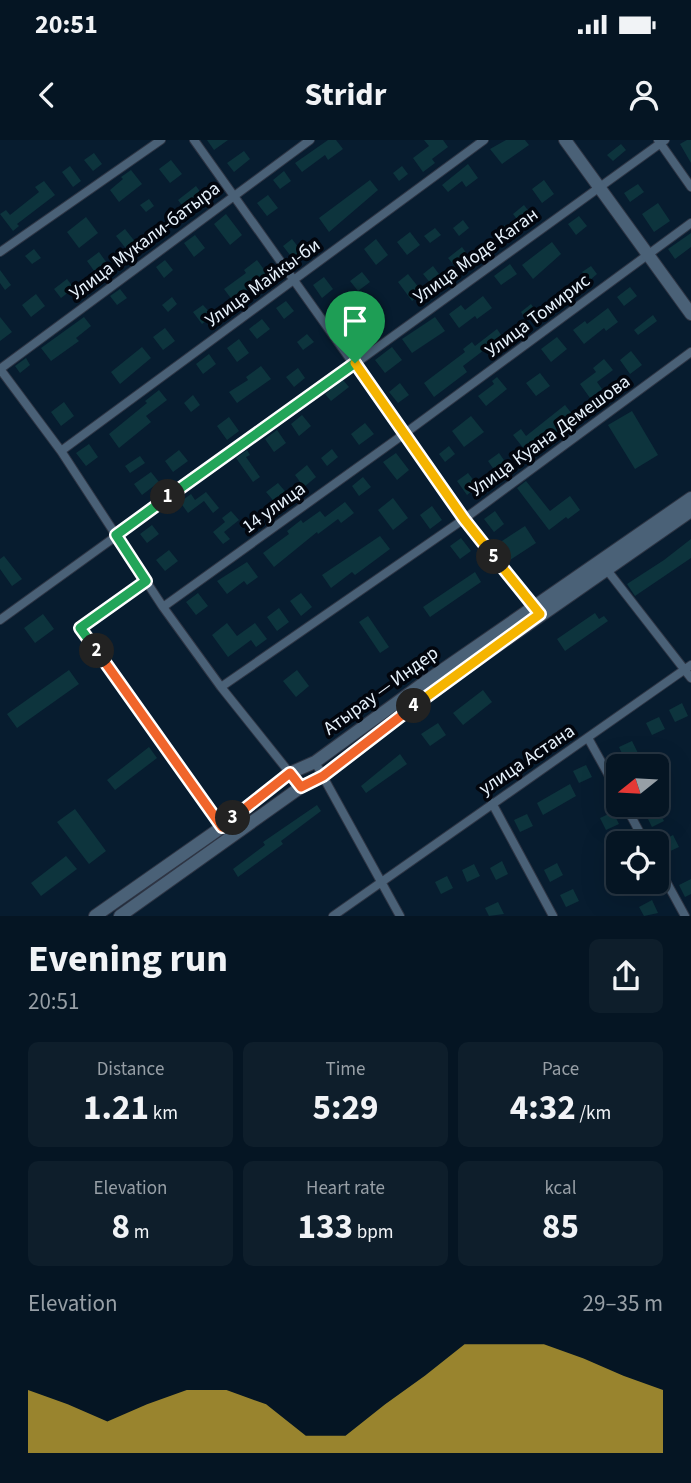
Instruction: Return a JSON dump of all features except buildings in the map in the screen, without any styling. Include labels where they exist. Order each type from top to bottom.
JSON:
[{"type":"main road","points":[[572,144],[599,187],[691,314]]},
{"type":"main road","name":"Атырау — Индер","points":[[120,916],[301,787],[323,776],[537,611],[691,498]]},
{"type":"main road","name":"Атырау — Индер","points":[[95,916],[222,827],[290,773],[314,762],[425,682],[607,570],[691,511]]},
{"type":"street","points":[[0,252],[161,140]]},
{"type":"street","points":[[194,140],[464,519],[537,611]]},
{"type":"street","name":"Улица Мукали-батыра","points":[[0,369],[310,140]]},
{"type":"street","name":"Улица Майкы-би","points":[[61,451],[484,140]]},
{"type":"street","points":[[661,141],[691,187]]},
{"type":"street","name":"Улица Моде Каган","points":[[0,620],[661,141]]},
{"type":"street","name":"Улица Томирис","points":[[404,435],[691,223]]},
{"type":"street","name":"Улица Куана Демешова","points":[[221,687],[464,519],[691,352]]},
{"type":"street","points":[[0,369],[61,451],[163,607],[221,687],[301,787]]},
{"type":"street","name":"14 улица","points":[[163,607],[404,435]]},
{"type":"street","points":[[607,570],[688,667],[691,678]]},
{"type":"street","name":"улица Астана","points":[[333,916],[688,667]]},
{"type":"street","points":[[588,738],[606,770]]},
{"type":"street","points":[[314,762],[400,916]]},
{"type":"street","points":[[492,803],[553,916]]},
{"type":"street","points":[[669,887],[685,916]]},
{"type":"lane","points":[[146,581],[80,628],[222,827]]},
{"type":"route","points":[[355,363],[464,519],[540,614],[431,692],[323,776],[301,787],[290,773],[222,827],[80,628],[146,581],[116,535],[355,363]]}]
